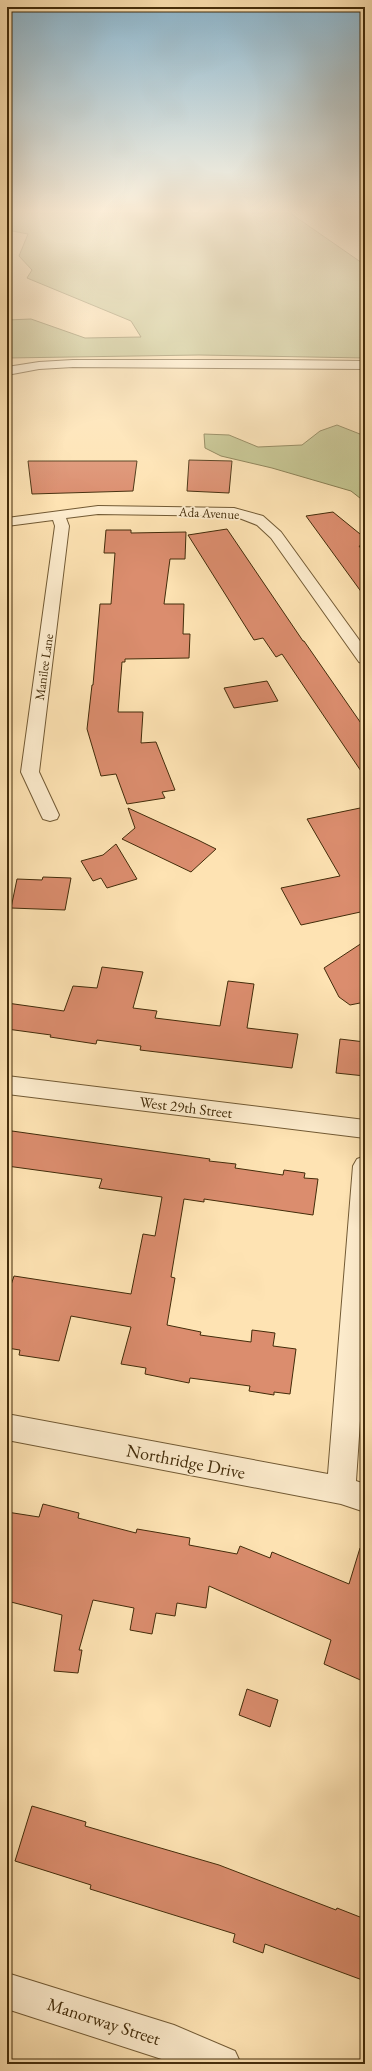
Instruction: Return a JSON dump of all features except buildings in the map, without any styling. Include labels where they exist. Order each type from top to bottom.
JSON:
[{"type":"street","points":[[7,371],[27,367],[100,364],[365,365]]},
{"type":"street","name":"Ada Avenue","points":[[7,522],[98,510],[234,512],[265,522],[276,535],[365,660]]},
{"type":"street","name":"Manilee Lane","points":[[50,815],[30,772],[62,526],[58,515]]},
{"type":"street","name":"West 29th Street","points":[[7,1085],[365,1129]]},
{"type":"street","points":[[353,1494],[365,1166]]},
{"type":"street","name":"Northridge Drive","points":[[7,1427],[353,1494]]},
{"type":"street","name":"Manorway Street","points":[[7,1991],[174,2044],[222,2064]]},
{"type":"green space","points":[[104,310],[365,310],[365,358],[199,355],[7,358],[7,320],[31,319],[85,338],[141,337],[131,321]]},
{"type":"green space","points":[[337,425],[365,436],[365,502],[351,491],[272,468],[221,456],[205,448],[204,434],[229,435],[258,447],[302,445],[320,431]]}]
